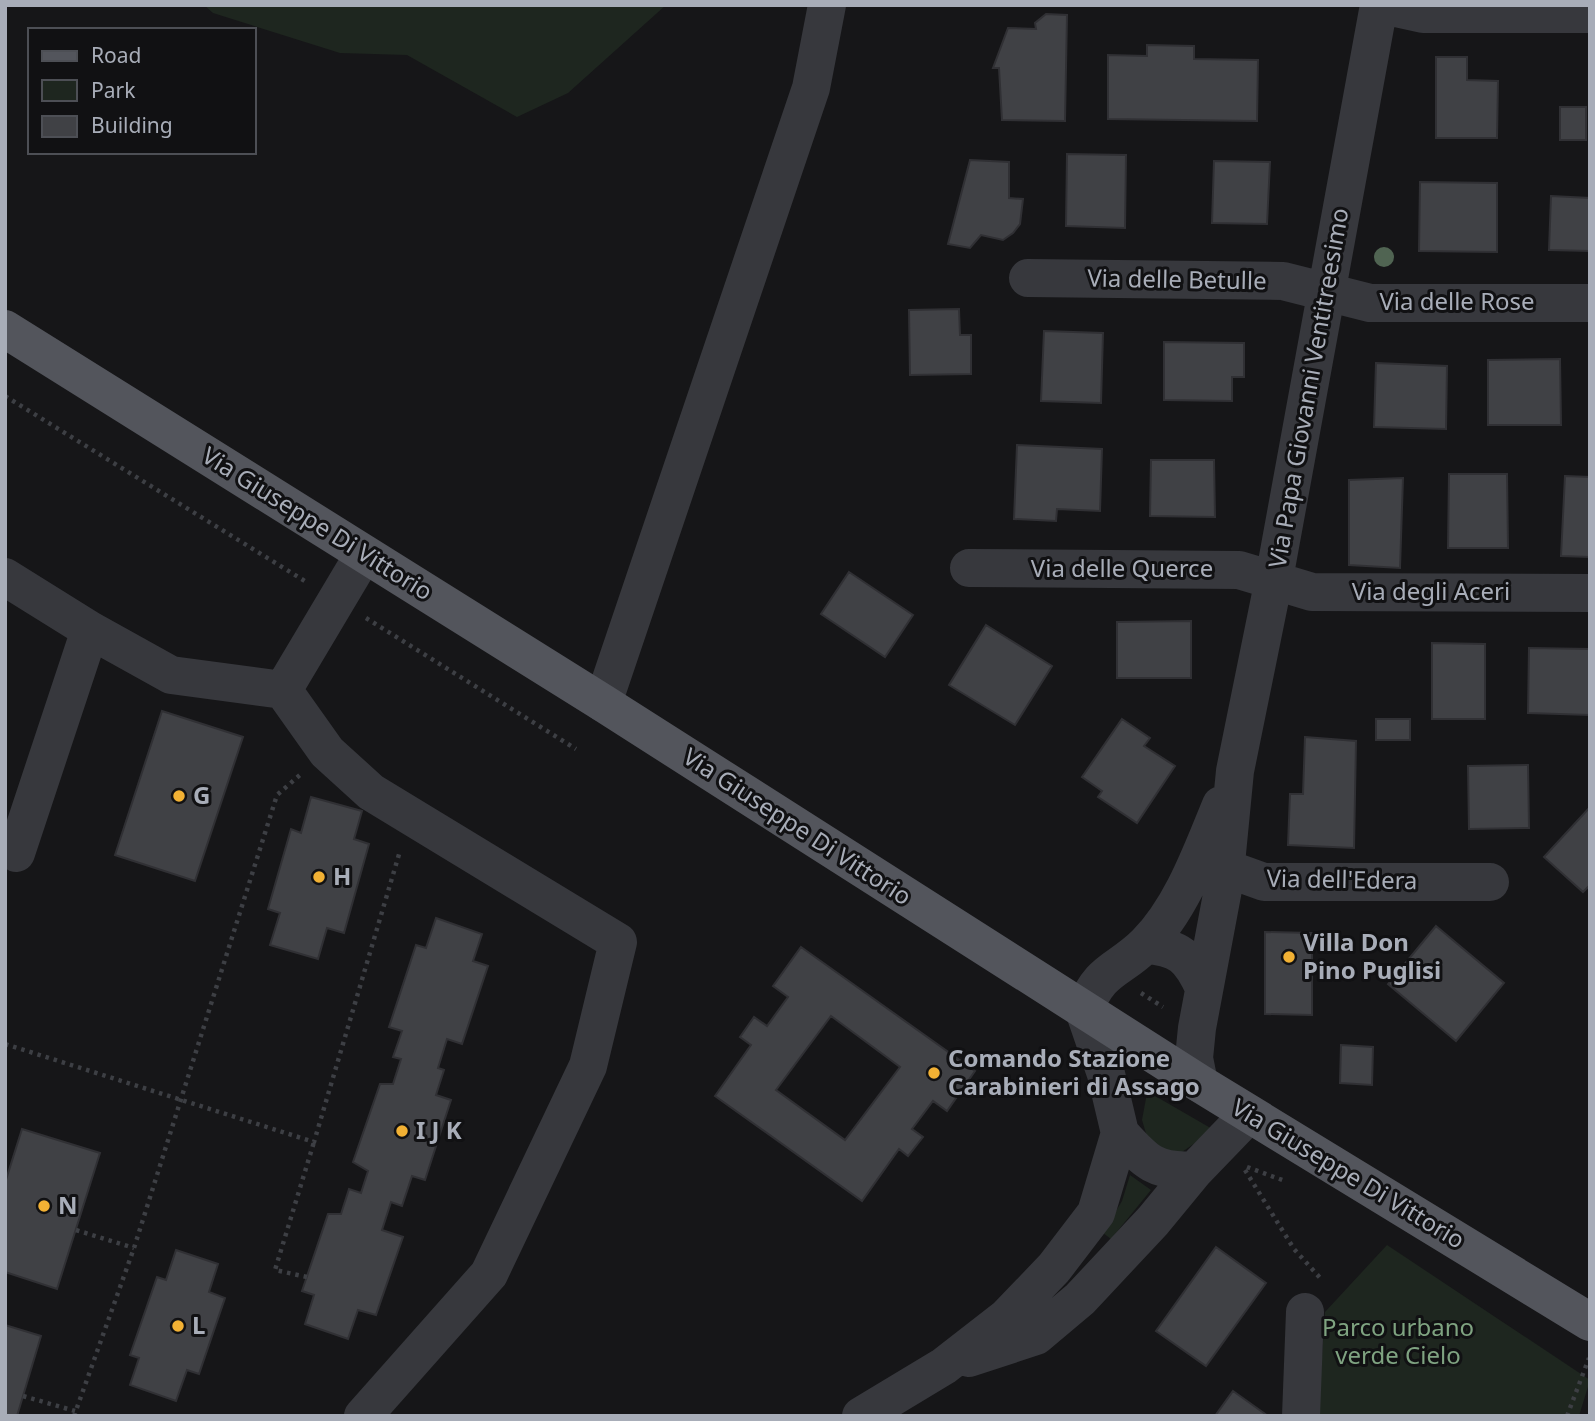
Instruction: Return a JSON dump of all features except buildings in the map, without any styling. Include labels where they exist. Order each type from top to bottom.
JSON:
[{"type":"main road","name":"Via Giuseppe Di Vittorio","points":[[5,329],[603,703],[1199,1083],[1590,1322]]},
{"type":"street","points":[[603,703],[811,88],[827,5]]},
{"type":"street","points":[[1380,5],[1423,14],[1590,14]]},
{"type":"street","name":"Via Papa Giovanni Ventitreesimo","points":[[1199,1083],[1194,1058],[1204,988],[1211,864],[1235,771],[1274,579],[1380,5]]},
{"type":"street","name":"Via delle Betulle","points":[[1028,278],[1283,281],[1326,292]]},
{"type":"street","name":"Via delle Rose","points":[[1326,292],[1370,303],[1590,303]]},
{"type":"street","points":[[284,690],[364,554]]},
{"type":"street","name":"Via delle Querce","points":[[969,568],[1239,570],[1274,579]]},
{"type":"street","points":[[5,577],[90,630],[171,675],[284,690],[327,752],[372,792],[618,942],[588,1066],[489,1274],[362,1416]]},
{"type":"street","name":"Via degli Aceri","points":[[1274,579],[1312,592],[1590,593]]},
{"type":"street","points":[[16,853],[90,630]]},
{"type":"street","name":"Via Papa Giovanni Ventitreesimo","points":[[1084,1010],[1093,988],[1107,971],[1145,945],[1211,864]]},
{"type":"street","name":"Via dell'Edera","points":[[1211,864],[1264,882],[1490,882]]},
{"type":"street","points":[[1145,945],[1164,946],[1194,964],[1204,988]]},
{"type":"street","points":[[1084,1010],[1106,1074],[1120,1133],[1143,1158],[1161,1169],[1195,1170]]},
{"type":"street","points":[[944,1366],[1036,1336],[1080,1299],[1153,1221],[1195,1170],[1250,1114]]},
{"type":"street","points":[[861,1416],[944,1366],[1007,1317],[1054,1268],[1096,1213],[1120,1133]]},
{"type":"street","points":[[1301,1416],[1305,1312]]},
{"type":"path","points":[[5,396],[576,749]]},
{"type":"path","points":[[23,1396],[75,1413],[134,1248],[277,795],[327,752]]},
{"type":"path","points":[[307,1277],[275,1270],[410,817]]},
{"type":"path","points":[[1107,971],[1197,1028]]},
{"type":"path","points":[[5,1044],[180,1102],[314,1142]]},
{"type":"path","points":[[76,1230],[134,1248]]},
{"type":"path","points":[[1567,1416],[1590,1354]]},
{"type":"green space","points":[[204,5],[666,5],[568,93],[517,117],[407,55],[340,53],[213,13]]},
{"type":"green space","points":[[1147,1093],[1214,1130],[1176,1156],[1148,1140],[1142,1120]]},
{"type":"green space","points":[[1130,1175],[1151,1190],[1111,1239],[1103,1233],[1122,1201]]},
{"type":"green space","name":"Parco urbano verde Cielo","points":[[1387,1245],[1590,1380],[1579,1416],[1318,1416],[1325,1312]]},
{"type":"place","name":"G","points":[[179,796]]},
{"type":"place","name":"H","points":[[319,877]]},
{"type":"place","name":"Villa Don Pino Puglisi","points":[[1289,957]]},
{"type":"place","name":"Comando Stazione Carabinieri di Assago","points":[[934,1073]]},
{"type":"place","name":"I J K","points":[[402,1131]]},
{"type":"place","name":"N","points":[[44,1206]]},
{"type":"place","name":"L","points":[[178,1326]]}]
